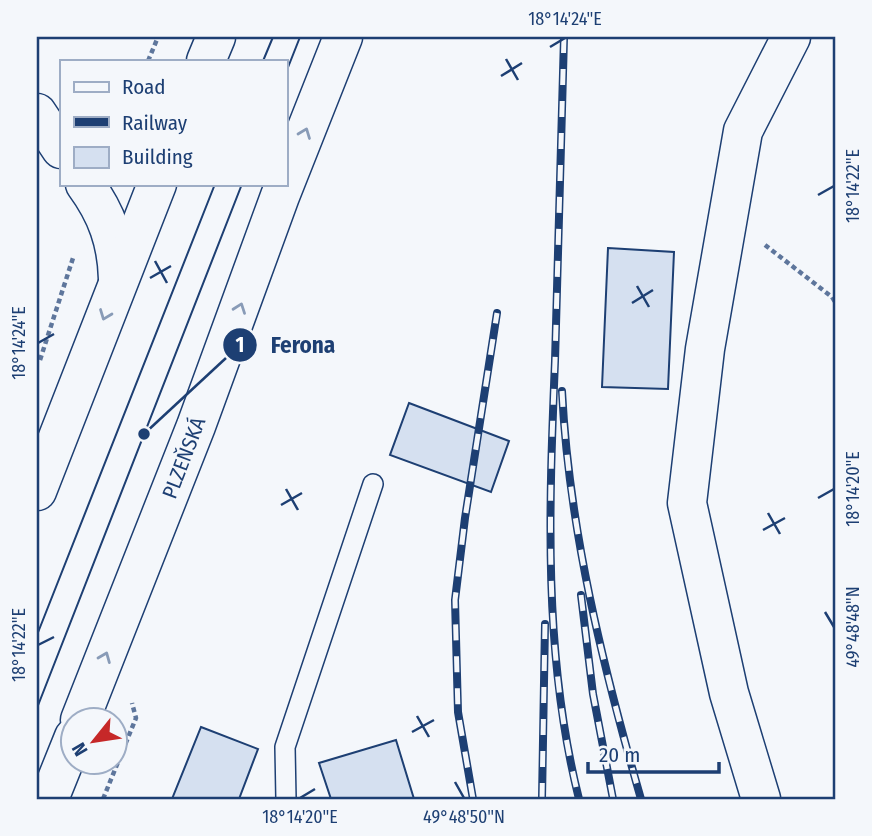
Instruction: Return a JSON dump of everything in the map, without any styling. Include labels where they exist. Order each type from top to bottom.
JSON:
[{"type":"main road","points":[[206,60],[216,37]]},
{"type":"main road","name":"PLZEŇSKÁ","points":[[287,179],[343,37]]},
{"type":"main road","points":[[761,799],[729,693],[687,503],[705,349],[743,131],[791,37]]},
{"type":"main road","points":[[37,113],[60,148]]},
{"type":"main road","points":[[86,186],[106,216],[114,238],[118,279]]},
{"type":"main road","points":[[37,491],[156,186]]},
{"type":"main road","name":"PLZEŇSKÁ","points":[[86,706],[196,426],[284,186]]},
{"type":"main road","points":[[49,799],[60,772]]},
{"type":"lane","points":[[286,799],[285,747],[373,484]]},
{"type":"path","points":[[148,60],[158,37]]},
{"type":"path","points":[[728,217],[835,302]]},
{"type":"path","points":[[38,364],[76,247]]},
{"type":"building","points":[[608,248],[674,252],[668,389],[602,387]]},
{"type":"building","points":[[409,403],[509,441],[491,492],[390,455]]},
{"type":"building","points":[[201,727],[258,749],[239,799],[172,799]]},
{"type":"building","points":[[396,740],[414,799],[331,799],[319,763]]},
{"type":"tram line","points":[[263,60],[273,37]]},
{"type":"tram line","points":[[287,70],[300,37]]},
{"type":"tram line","points":[[37,635],[214,186]]},
{"type":"tram line","points":[[37,708],[241,186]]},
{"type":"railway","points":[[564,37],[551,471],[551,581],[559,691],[579,799]]},
{"type":"railway","points":[[473,799],[458,712],[455,600],[497,313]]},
{"type":"railway","points":[[562,391],[572,495],[590,598],[641,799]]},
{"type":"railway","points":[[581,595],[593,694],[613,799]]},
{"type":"railway","points":[[542,799],[545,624]]},
{"type":"place","name":"Ferona","points":[[144,434]]}]
